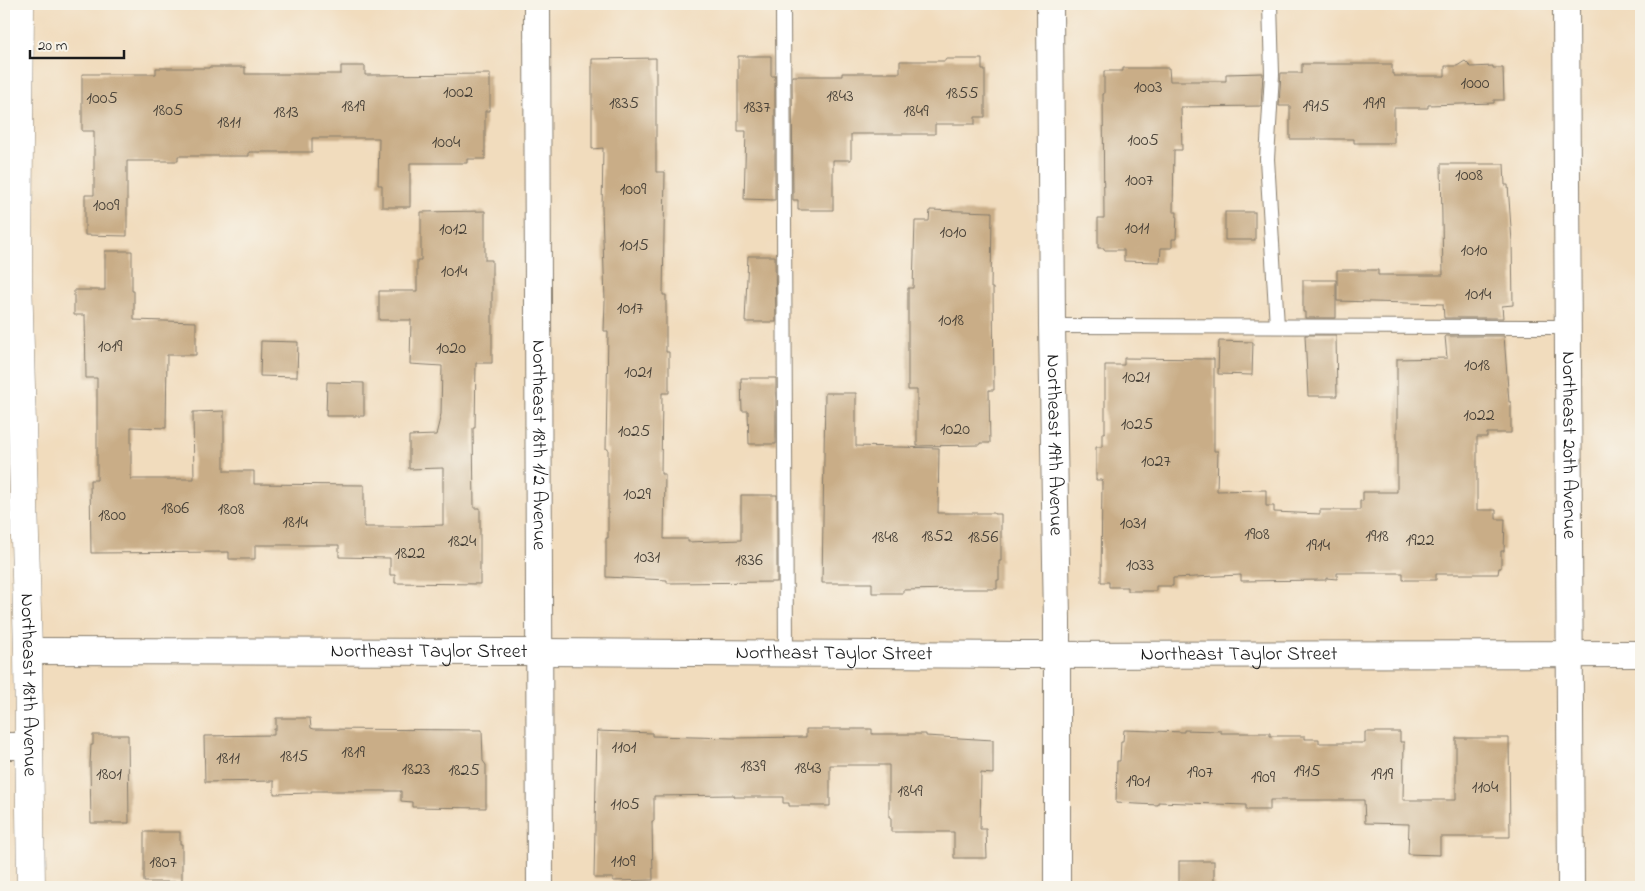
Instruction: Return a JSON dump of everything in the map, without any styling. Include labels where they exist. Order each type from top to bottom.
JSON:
[{"type":"street","name":"Northeast 18th Avenue","points":[[20,4],[12,46],[11,275],[28,651],[16,746],[31,887]]},
{"type":"street","name":"Northeast 18th 1/2 Avenue","points":[[537,4],[540,887]]},
{"type":"street","name":"Northeast 19th Avenue","points":[[1050,4],[1057,655],[1057,887]]},
{"type":"street","name":"Northeast 20th Avenue","points":[[1566,4],[1571,887]]},
{"type":"street","name":"Northeast Taylor Street","points":[[28,651],[1057,655],[1641,654]]},
{"type":"lane","points":[[783,4],[786,653]]},
{"type":"lane","points":[[1270,4],[1272,74],[1267,159],[1277,326]]},
{"type":"lane","points":[[1052,326],[1568,328]]},
{"type":"building","points":[[738,56],[771,56],[771,76],[775,76],[775,200],[744,199],[746,131],[738,131]]},
{"type":"building","points":[[656,58],[656,172],[665,172],[663,295],[666,295],[666,352],[669,352],[669,393],[662,393],[661,474],[665,474],[664,539],[688,539],[688,542],[741,540],[741,495],[777,495],[777,582],[667,583],[667,580],[606,577],[606,538],[608,538],[608,449],[606,449],[608,331],[604,331],[603,148],[592,149],[592,59]]},
{"type":"building","points":[[945,59],[982,59],[982,70],[985,70],[985,117],[975,117],[975,124],[935,124],[935,134],[851,134],[851,160],[833,160],[833,210],[798,210],[798,200],[793,200],[792,76],[842,76],[842,73],[900,73],[900,61],[945,61]]},
{"type":"building","points":[[1465,61],[1471,67],[1493,66],[1493,68],[1503,68],[1504,100],[1494,100],[1494,103],[1428,105],[1428,108],[1394,108],[1394,143],[1354,143],[1354,139],[1290,139],[1290,106],[1279,106],[1281,73],[1302,73],[1302,64],[1392,64],[1392,74],[1394,76],[1445,76],[1445,66],[1457,66]]},
{"type":"building","points":[[341,66],[365,66],[365,75],[490,74],[490,111],[485,111],[485,159],[467,159],[467,163],[410,163],[410,207],[382,207],[382,185],[378,185],[379,138],[312,138],[312,152],[249,152],[249,156],[178,156],[178,161],[127,161],[127,236],[85,235],[85,195],[94,195],[94,131],[82,131],[82,74],[156,74],[156,68],[245,67],[245,74],[341,74]]},
{"type":"building","points":[[1123,68],[1169,68],[1170,81],[1226,81],[1226,74],[1263,73],[1261,106],[1181,107],[1182,150],[1174,150],[1173,212],[1177,212],[1176,239],[1172,239],[1172,248],[1161,248],[1160,262],[1124,261],[1124,250],[1104,250],[1104,248],[1098,248],[1098,218],[1104,218],[1104,71],[1123,71]]},
{"type":"building","points":[[1441,164],[1504,164],[1505,185],[1508,185],[1512,242],[1513,305],[1502,306],[1503,318],[1444,318],[1443,304],[1337,301],[1337,270],[1378,270],[1378,275],[1443,275]]},
{"type":"building","points":[[930,210],[992,212],[991,288],[993,288],[994,390],[989,390],[990,443],[980,443],[980,445],[917,446],[917,390],[908,390],[908,288],[913,288],[915,221],[929,221]]},
{"type":"building","points":[[485,211],[485,260],[492,260],[492,363],[476,363],[475,428],[473,428],[474,508],[480,508],[480,584],[395,583],[395,575],[390,575],[390,558],[339,557],[339,545],[255,545],[255,559],[229,559],[229,552],[91,553],[90,480],[97,480],[97,378],[86,378],[85,315],[74,315],[74,290],[105,290],[105,251],[132,251],[134,320],[196,322],[196,355],[167,355],[166,428],[131,427],[131,479],[194,479],[193,412],[224,411],[224,471],[254,471],[254,484],[364,485],[364,527],[443,525],[443,468],[409,469],[409,436],[436,435],[441,414],[442,366],[410,364],[411,320],[379,320],[379,291],[417,291],[417,260],[421,260],[421,212]]},
{"type":"building","points":[[1225,212],[1255,212],[1255,240],[1225,240]]},
{"type":"building","points":[[748,256],[775,256],[776,322],[745,322]]},
{"type":"building","points":[[1303,280],[1336,280],[1336,318],[1305,318],[1305,312],[1303,312]]},
{"type":"building","points":[[1305,335],[1336,335],[1337,396],[1308,396]]},
{"type":"building","points":[[1445,336],[1504,336],[1509,402],[1511,402],[1511,433],[1487,433],[1487,437],[1477,437],[1477,510],[1496,510],[1496,519],[1505,519],[1504,551],[1501,551],[1501,568],[1499,568],[1498,574],[1436,574],[1436,580],[1403,580],[1403,573],[1337,573],[1337,579],[1326,578],[1326,580],[1241,581],[1241,575],[1173,578],[1173,586],[1156,586],[1156,591],[1128,591],[1128,587],[1109,587],[1109,582],[1101,582],[1102,480],[1096,480],[1096,447],[1102,447],[1102,433],[1105,433],[1105,365],[1124,365],[1124,358],[1214,359],[1214,451],[1218,451],[1217,491],[1266,490],[1266,506],[1274,506],[1274,512],[1320,514],[1320,510],[1360,510],[1363,492],[1397,492],[1397,359],[1447,358]]},
{"type":"building","points":[[261,341],[298,342],[297,377],[260,376]]},
{"type":"building","points":[[1219,341],[1253,342],[1252,375],[1218,374]]},
{"type":"building","points":[[741,378],[776,378],[776,444],[749,444],[748,411],[742,411]]},
{"type":"building","points":[[327,382],[364,383],[364,416],[326,416]]},
{"type":"building","points":[[825,393],[856,393],[856,446],[939,448],[938,513],[1001,514],[1001,561],[999,561],[997,589],[903,590],[903,593],[872,593],[872,583],[822,583]]},
{"type":"building","points":[[276,718],[310,718],[311,728],[314,729],[482,730],[483,761],[486,765],[486,808],[412,807],[412,802],[401,801],[401,791],[311,791],[311,793],[274,794],[274,781],[205,782],[204,736],[274,735]]},
{"type":"building","points":[[806,729],[872,729],[872,734],[926,734],[926,736],[993,740],[993,774],[981,773],[980,829],[986,829],[987,858],[954,858],[954,832],[891,832],[891,817],[889,817],[889,765],[830,765],[830,806],[789,806],[789,803],[783,803],[783,797],[734,797],[734,795],[654,796],[654,821],[652,821],[653,880],[613,881],[613,878],[594,878],[597,731],[652,733],[652,736],[734,738],[806,737]]},
{"type":"building","points":[[1124,730],[1270,733],[1270,736],[1305,736],[1305,739],[1319,739],[1319,743],[1365,743],[1365,732],[1400,732],[1400,742],[1404,742],[1403,800],[1456,800],[1456,738],[1509,738],[1510,837],[1440,837],[1440,855],[1408,854],[1409,824],[1365,823],[1364,800],[1270,800],[1270,810],[1246,810],[1246,805],[1158,802],[1158,805],[1116,803],[1117,761],[1120,761],[1121,741],[1123,741]]},
{"type":"building","points":[[93,735],[128,735],[129,823],[91,823],[90,764]]},
{"type":"building","points":[[144,832],[180,832],[180,844],[182,844],[182,882],[144,882]]},
{"type":"building","points":[[1179,861],[1214,861],[1214,887],[1179,887]]}]
